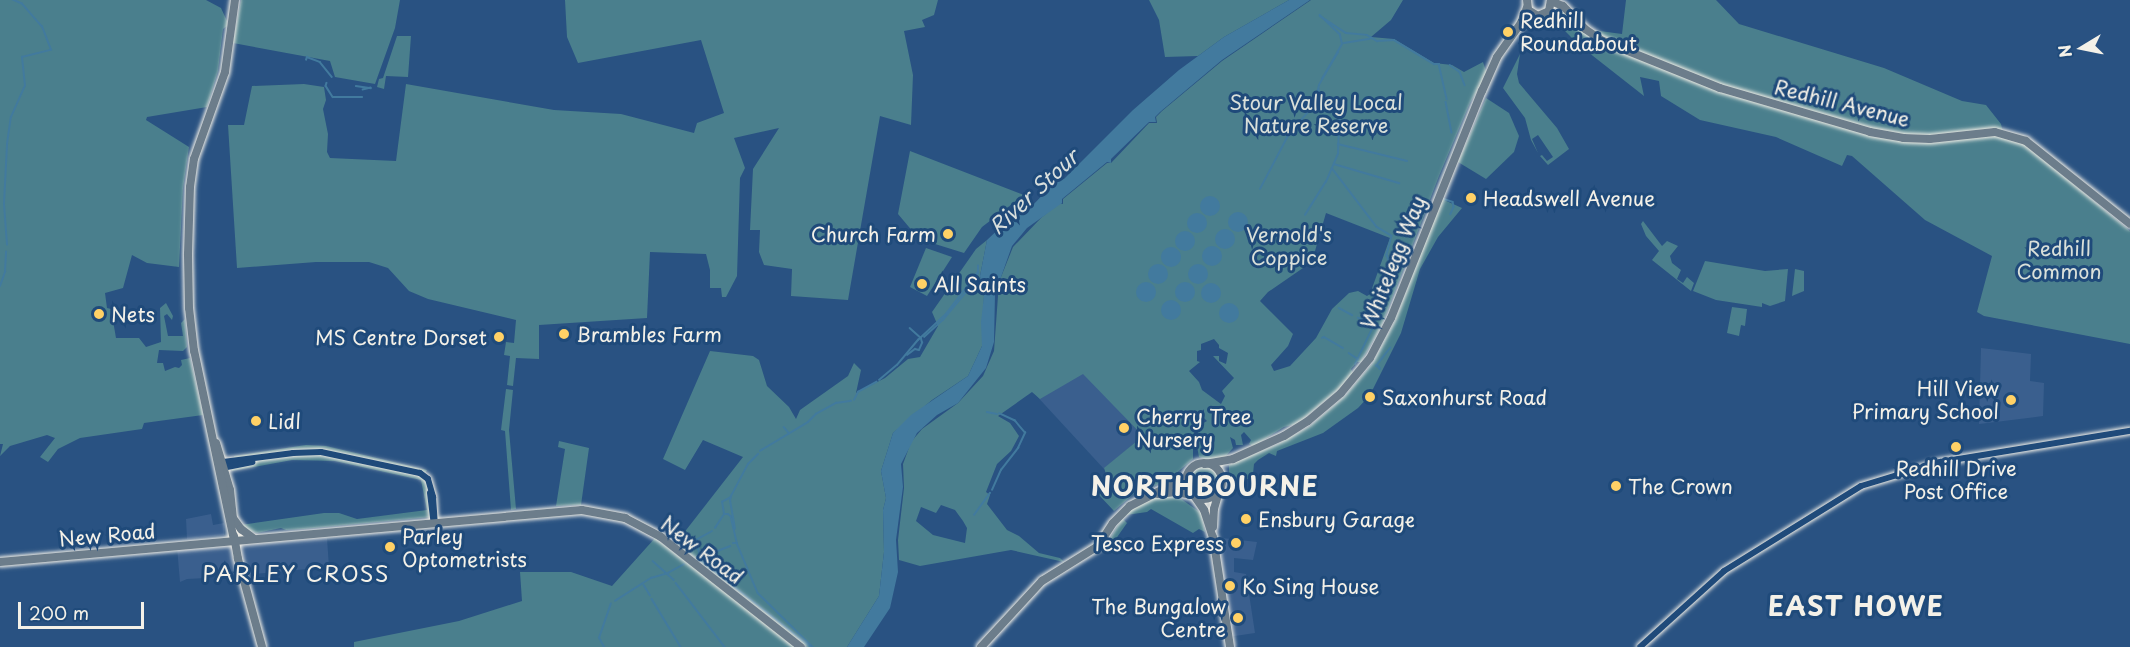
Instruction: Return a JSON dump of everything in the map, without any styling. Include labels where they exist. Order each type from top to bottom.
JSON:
[{"type":"main road","points":[[235,0],[225,72],[194,159],[190,194],[189,308],[194,351],[208,424],[222,466],[233,517],[235,542]]},
{"type":"main road","points":[[1549,11],[1551,0]]},
{"type":"main road","name":"Redhill Avenue","points":[[1551,0],[1585,29],[1624,51],[1720,88],[1870,132],[1904,138],[1930,139],[1995,132],[2026,141],[2130,224]]},
{"type":"main road","points":[[1527,4],[1536,16],[1549,11],[1570,14]]},
{"type":"main road","name":"Whitelegg Way","points":[[1205,464],[1233,459],[1284,436],[1308,421],[1341,393],[1370,358],[1391,318],[1497,57],[1521,24],[1527,4]]},
{"type":"main road","name":"Whitelegg Way","points":[[1521,24],[1536,16]]},
{"type":"main road","name":"Whitelegg Way","points":[[1220,475],[1233,459]]},
{"type":"main road","points":[[981,647],[1042,581],[1098,546],[1120,515],[1148,496],[1186,477],[1195,466],[1205,464],[1214,467],[1220,475],[1214,509],[1213,537]]},
{"type":"main road","points":[[222,466],[238,559],[262,647]]},
{"type":"main road","points":[[1186,477],[1187,487],[1204,510],[1213,537],[1230,647]]},
{"type":"main road","points":[[1148,496],[1176,492],[1210,498],[1219,490]]},
{"type":"main road","name":"New Road","points":[[0,562],[235,542],[434,521],[582,510],[625,518],[661,537],[801,647]]},
{"type":"main road","points":[[233,517],[249,540],[239,549],[238,559]]},
{"type":"street","points":[[1640,647],[1724,571],[1851,490],[1897,473],[1973,456],[2130,431]]},
{"type":"street","points":[[222,466],[293,453],[321,453],[420,473],[428,479],[434,521]]},
{"type":"shaded area","points":[[1289,0],[1310,0],[1222,60],[1160,112],[1155,117],[1156,122],[1149,122],[1111,159],[1111,163],[1107,162],[1062,199],[1062,203],[1027,228],[1012,246],[995,294],[994,342],[986,368],[958,403],[937,415],[917,433],[901,464],[903,487],[896,540],[898,572],[890,608],[864,647],[847,647],[879,596],[884,552],[883,510],[886,498],[881,471],[893,433],[911,415],[968,376],[982,346],[981,322],[984,296],[980,276],[987,240],[1021,208],[1032,206],[1055,182],[1064,179],[1133,110],[1179,70],[1224,37]]},
{"type":"shaded area","points":[[1210,196],[1217,199],[1220,206],[1217,213],[1210,216],[1203,213],[1200,206],[1203,199]]},
{"type":"shaded area","points":[[1238,212],[1245,215],[1248,222],[1245,229],[1238,232],[1231,229],[1228,222],[1231,215]]},
{"type":"shaded area","points":[[1197,213],[1204,216],[1207,223],[1204,230],[1197,233],[1190,230],[1187,223],[1190,216]]},
{"type":"shaded area","points":[[1225,229],[1232,232],[1235,239],[1232,246],[1225,249],[1218,246],[1215,239],[1218,232]]},
{"type":"shaded area","points":[[1185,231],[1192,234],[1195,241],[1192,248],[1185,251],[1178,248],[1175,241],[1178,234]]},
{"type":"shaded area","points":[[1212,246],[1219,249],[1222,256],[1219,263],[1212,266],[1205,263],[1202,256],[1205,249]]},
{"type":"shaded area","points":[[1171,247],[1178,250],[1181,257],[1178,264],[1171,267],[1164,264],[1161,257],[1164,250]]},
{"type":"shaded area","points":[[1158,264],[1165,267],[1168,274],[1165,281],[1158,284],[1151,281],[1148,274],[1151,267]]},
{"type":"shaded area","points":[[1198,264],[1205,267],[1208,274],[1205,281],[1198,284],[1191,281],[1188,274],[1191,267]]},
{"type":"shaded area","points":[[1146,282],[1153,285],[1156,292],[1153,299],[1146,302],[1139,299],[1136,292],[1139,285]]},
{"type":"shaded area","points":[[1185,282],[1192,285],[1195,292],[1192,299],[1185,302],[1178,299],[1175,292],[1178,285]]},
{"type":"shaded area","points":[[1211,283],[1218,286],[1221,293],[1218,300],[1211,303],[1204,300],[1201,293],[1204,286]]},
{"type":"shaded area","points":[[1171,300],[1178,303],[1181,310],[1178,317],[1171,320],[1164,317],[1161,310],[1164,303]]},
{"type":"shaded area","points":[[1229,303],[1236,306],[1239,313],[1236,320],[1229,323],[1222,320],[1219,313],[1222,306]]},
{"type":"shaded area","name":"Hill View Primary School","points":[[1981,348],[2031,354],[2030,381],[2044,383],[2043,416],[1979,424]]},
{"type":"shaded area","name":"Cherry Tree Nursery","points":[[1082,371],[1143,436],[1104,469],[1033,392]]},
{"type":"shaded area","points":[[211,514],[213,525],[224,523],[224,535],[187,539],[186,519]]},
{"type":"shaded area","points":[[1213,537],[1257,542],[1253,560],[1234,558],[1234,572],[1246,574],[1255,633],[1228,637]]},
{"type":"shaded area","points":[[327,538],[329,567],[244,575],[209,574],[206,578],[187,579],[180,582],[177,547]]},
{"type":"green space","points":[[0,0],[206,0],[221,8],[227,21],[227,26],[223,29],[218,71],[207,107],[147,117],[146,120],[189,147],[183,188],[179,267],[147,263],[132,255],[123,288],[105,293],[107,308],[111,309],[116,338],[139,338],[146,347],[161,342],[160,308],[166,303],[173,316],[172,320],[167,314],[164,316],[168,336],[183,336],[181,323],[185,319],[187,347],[183,351],[159,350],[157,363],[163,363],[165,371],[175,367],[179,368],[182,365],[181,360],[190,358],[203,415],[144,423],[142,429],[80,438],[58,449],[48,462],[40,457],[55,438],[47,435],[10,446],[0,456],[3,444],[0,444]]},
{"type":"green space","points":[[241,0],[400,0],[395,28],[375,84],[335,77],[330,61],[233,43]]},
{"type":"green space","points":[[565,0],[938,0],[934,15],[922,20],[925,27],[904,31],[913,75],[911,125],[880,116],[848,300],[791,296],[792,269],[764,265],[759,252],[760,230],[750,230],[753,169],[779,128],[734,138],[745,168],[740,178],[737,276],[726,297],[722,297],[721,288],[710,288],[710,270],[706,254],[650,252],[647,318],[539,325],[539,359],[516,358],[513,386],[507,385],[510,356],[504,355],[506,342],[514,343],[516,320],[428,299],[409,291],[388,268],[369,262],[316,262],[237,268],[228,125],[244,125],[252,86],[304,84],[324,87],[326,100],[323,109],[328,134],[327,152],[330,158],[396,161],[406,84],[554,110],[621,114],[694,133],[697,123],[724,113],[701,40],[578,63],[567,37]]},
{"type":"green space","points":[[1149,0],[1289,0],[1224,37],[1198,56],[1165,57],[1159,20]]},
{"type":"green space","name":"Stour Valley Local Nature Reserve","points":[[1311,0],[1403,0],[1391,20],[1371,37],[1394,39],[1434,63],[1452,65],[1464,72],[1483,62],[1487,74],[1470,103],[1439,176],[1382,325],[1361,362],[1357,362],[1351,369],[1353,373],[1339,389],[1297,424],[1284,427],[1254,446],[1249,444],[1251,440],[1244,432],[1241,435],[1243,445],[1236,445],[1235,440],[1230,437],[1233,448],[1224,458],[1208,460],[1199,457],[1196,441],[1200,425],[1207,421],[1204,418],[1204,409],[1197,420],[1193,439],[1193,459],[1167,481],[1135,493],[1114,511],[1098,494],[1108,480],[1104,468],[1143,436],[1083,374],[1040,399],[1032,392],[998,416],[1010,423],[1019,436],[1011,451],[997,464],[986,492],[990,495],[987,504],[1007,530],[1019,536],[1039,553],[1060,558],[1064,562],[1011,550],[920,566],[899,560],[898,540],[904,488],[903,464],[911,442],[922,429],[958,403],[983,376],[994,351],[999,282],[1013,247],[1041,218],[1059,203],[1063,204],[1063,199],[1107,163],[1111,163],[1149,123],[1157,123],[1156,117],[1162,111],[1222,61]],"holes":[[[1326,213],[1390,238],[1370,294],[1367,296],[1358,291],[1349,293],[1332,309],[1316,338],[1290,366],[1274,371],[1271,365],[1288,346],[1293,334],[1260,301],[1268,292],[1303,268],[1315,251]],[[1214,339],[1219,348],[1228,353],[1226,364],[1219,361],[1219,356],[1213,356],[1234,378],[1222,391],[1225,396],[1221,404],[1202,390],[1199,382],[1189,371],[1200,362],[1197,361],[1197,351],[1201,350],[1201,344]],[[941,505],[955,510],[967,528],[965,543],[933,535],[916,521],[921,507],[936,513]]]},
{"type":"green space","name":"Redhill Common","points":[[1626,0],[1716,0],[1739,24],[1884,68],[1962,101],[1986,105],[2001,124],[2003,133],[2023,143],[2130,231],[2130,344],[1984,316],[1977,312],[1992,256],[1925,220],[1852,156],[1847,155],[1842,166],[1776,137],[1700,120],[1661,96],[1659,81],[1640,77],[1644,96],[1579,45],[1547,13],[1560,11],[1570,14],[1585,29],[1622,34]]},
{"type":"green space","points":[[397,36],[411,36],[408,77],[386,76],[384,89],[377,87],[379,79],[383,78]]},
{"type":"green space","points":[[1520,54],[1517,74],[1519,83],[1557,128],[1569,149],[1548,165],[1540,156],[1542,155],[1547,161],[1553,157],[1538,135],[1532,139],[1538,153],[1531,140],[1525,118],[1503,88]]},
{"type":"green space","points":[[1486,98],[1509,113],[1519,136],[1514,152],[1486,179],[1458,162]]},
{"type":"green space","points":[[910,151],[1024,195],[982,227],[964,253],[919,239],[898,214]]},
{"type":"green space","points":[[1442,199],[1462,208],[1438,237],[1420,269],[1401,333],[1370,395],[1358,408],[1323,433],[1277,451],[1276,456],[1269,453],[1258,460],[1254,464],[1253,474],[1241,485],[1229,480],[1229,465],[1278,444],[1310,426],[1345,396],[1372,364],[1395,321]]},
{"type":"green space","points":[[1643,221],[1662,246],[1667,241],[1678,246],[1670,256],[1672,263],[1681,270],[1677,279],[1683,283],[1687,277],[1694,283],[1691,291],[1652,260],[1659,251],[1646,236],[1641,224]]},
{"type":"green space","points":[[987,240],[980,276],[984,296],[982,346],[968,376],[932,400],[893,433],[881,471],[886,498],[883,510],[884,552],[879,596],[847,647],[807,647],[676,543],[743,457],[703,440],[685,470],[663,459],[710,351],[753,356],[759,360],[767,386],[789,407],[796,419],[800,410],[848,376],[854,363],[861,370],[856,393],[885,378],[908,359],[920,357],[938,326],[932,312],[976,249]]},
{"type":"green space","points":[[926,248],[952,257],[927,296],[910,287]]},
{"type":"green space","points":[[1705,261],[1765,271],[1788,269],[1785,301],[1770,306],[1762,303],[1762,307],[1716,300],[1693,291]]},
{"type":"green space","points":[[1795,269],[1804,271],[1804,291],[1792,296]]},
{"type":"green space","points":[[1732,307],[1747,309],[1745,326],[1741,325],[1739,336],[1727,333]]},
{"type":"green space","points":[[506,389],[513,390],[509,430],[516,509],[511,510],[505,431],[501,430]]},
{"type":"green space","points":[[559,441],[589,448],[581,505],[556,506],[565,449],[558,447]]},
{"type":"green space","points":[[306,445],[326,446],[427,470],[424,475],[431,517],[304,529],[281,528],[257,533],[241,525],[324,513],[339,513],[357,519],[427,510],[421,480],[335,461],[292,460],[232,471],[234,456]]},
{"type":"green space","points":[[1204,467],[1214,472],[1219,482],[1214,492],[1204,497],[1194,492],[1189,482],[1194,472]]},
{"type":"green space","points":[[1177,496],[1201,513],[1205,532],[1199,529],[1193,533],[1151,509],[1147,512],[1126,515],[1123,519],[1127,523],[1113,543],[1109,540],[1125,514],[1140,504],[1156,497]]},
{"type":"green space","points":[[655,538],[796,647],[354,647],[354,642],[459,621],[522,601],[520,572],[571,572],[612,586]]},
{"type":"waterway","points":[[7,245],[4,204],[7,144],[11,117],[25,86],[22,57],[51,50],[42,27],[22,4],[13,0]]},
{"type":"waterway","points":[[1260,189],[1289,134],[1315,104],[1319,85],[1342,44],[1340,35],[1320,16],[1346,33],[1367,35],[1377,41],[1394,40],[1434,64],[1439,64],[1447,99]]},
{"type":"waterway","points":[[1344,43],[1370,39]]},
{"type":"waterway","points":[[1322,79],[1338,52]]},
{"type":"waterway","points":[[306,60],[307,57],[320,62],[332,77]]},
{"type":"waterway","points":[[1450,65],[1460,72],[1465,85]]},
{"type":"waterway","points":[[327,83],[326,86],[333,97],[362,97]]},
{"type":"waterway","points":[[356,86],[371,88],[363,90]]},
{"type":"waterway","points":[[1305,215],[1326,182],[1338,154],[1339,121],[1342,111],[1318,103],[1319,90]]},
{"type":"waterway","points":[[1446,102],[1452,132]]},
{"type":"waterway","points":[[1315,104],[1341,115]]},
{"type":"waterway","points":[[1338,144],[1407,161]]},
{"type":"waterway","points":[[1334,164],[1399,183]]},
{"type":"waterway","points":[[1332,168],[1377,227],[1392,236],[1387,255],[1392,269],[1375,308],[1375,325],[1358,318]]},
{"type":"waterway","points":[[1444,199],[1453,202],[1454,207],[1451,214]]},
{"type":"waterway","points":[[0,286],[5,272],[6,252]]},
{"type":"waterway","points":[[879,380],[897,365],[918,340],[946,314],[978,272],[978,266]]},
{"type":"waterway","points":[[924,337],[943,320],[972,285],[978,273]]},
{"type":"waterway","points":[[1339,308],[1352,315]]},
{"type":"waterway","points":[[1355,364],[1374,325]]},
{"type":"waterway","points":[[910,328],[921,338]]},
{"type":"waterway","points":[[1322,338],[1343,348]]},
{"type":"waterway","points":[[907,355],[915,349],[919,350],[921,339]]},
{"type":"waterway","points":[[1379,366],[1380,369],[1376,366],[1390,348]]},
{"type":"waterway","points":[[1349,353],[1358,359]]},
{"type":"waterway","points":[[854,400],[858,392],[876,382]]},
{"type":"waterway","points":[[760,451],[836,403],[851,401]]},
{"type":"waterway","points":[[987,412],[997,414]]},
{"type":"waterway","points":[[992,490],[1001,470],[1018,448],[1025,433],[1015,421],[1000,414]]},
{"type":"waterway","points":[[784,427],[789,433]]},
{"type":"waterway","points":[[735,529],[731,496],[748,464],[758,454]]},
{"type":"waterway","points":[[974,515],[990,493]]},
{"type":"waterway","points":[[724,514],[722,502],[731,497]]},
{"type":"waterway","points":[[715,528],[724,514],[728,514],[731,516],[737,542]]},
{"type":"waterway","points":[[700,557],[696,540],[712,531]]},
{"type":"waterway","points":[[733,543],[737,543],[758,593],[813,647]]},
{"type":"waterway","points":[[702,557],[730,546]]},
{"type":"waterway","points":[[698,558],[811,647]]},
{"type":"waterway","points":[[653,561],[674,580]]},
{"type":"waterway","points":[[615,601],[651,578],[668,573],[684,564]]},
{"type":"waterway","points":[[676,583],[725,647]]},
{"type":"waterway","points":[[644,585],[650,595]]},
{"type":"waterway","points":[[652,599],[681,647]]},
{"type":"waterway","points":[[604,647],[599,638],[611,604]]},
{"type":"place","name":"Redhill Roundabout","points":[[1508,32]]},
{"type":"place","name":"Headswell Avenue","points":[[1471,198]]},
{"type":"place","name":"Church Farm","points":[[948,234]]},
{"type":"place","name":"All Saints","points":[[922,284]]},
{"type":"place","name":"Nets","points":[[99,314]]},
{"type":"place","name":"Brambles Farm","points":[[564,334]]},
{"type":"place","name":"MS Centre Dorset","points":[[499,337]]},
{"type":"place","name":"Saxonhurst Road","points":[[1370,397]]},
{"type":"place","name":"Hill View Primary School","points":[[2011,400]]},
{"type":"place","name":"Lidl","points":[[256,421]]},
{"type":"place","name":"Cherry Tree Nursery","points":[[1124,428]]},
{"type":"place","name":"Redhill Drive Post Office","points":[[1956,447]]},
{"type":"place","name":"The Crown","points":[[1616,486]]},
{"type":"place","name":"Ensbury Garage","points":[[1246,519]]},
{"type":"place","name":"Tesco Express","points":[[1236,543]]},
{"type":"place","name":"Parley Optometrists","points":[[390,547]]},
{"type":"place","name":"Ko Sing House","points":[[1230,586]]},
{"type":"place","name":"The Bungalow Centre","points":[[1238,618]]},
{"type":"district","name":"NORTHBOURNE","points":[[1205,486]]},
{"type":"district","name":"PARLEY CROSS","points":[[296,573]]},
{"type":"district","name":"EAST HOWE","points":[[1856,606]]},
{"type":"water label","name":"River Stour","points":[[1033,191]]},
{"type":"park label","name":"Vernold's Coppice","points":[[1289,246]]}]
